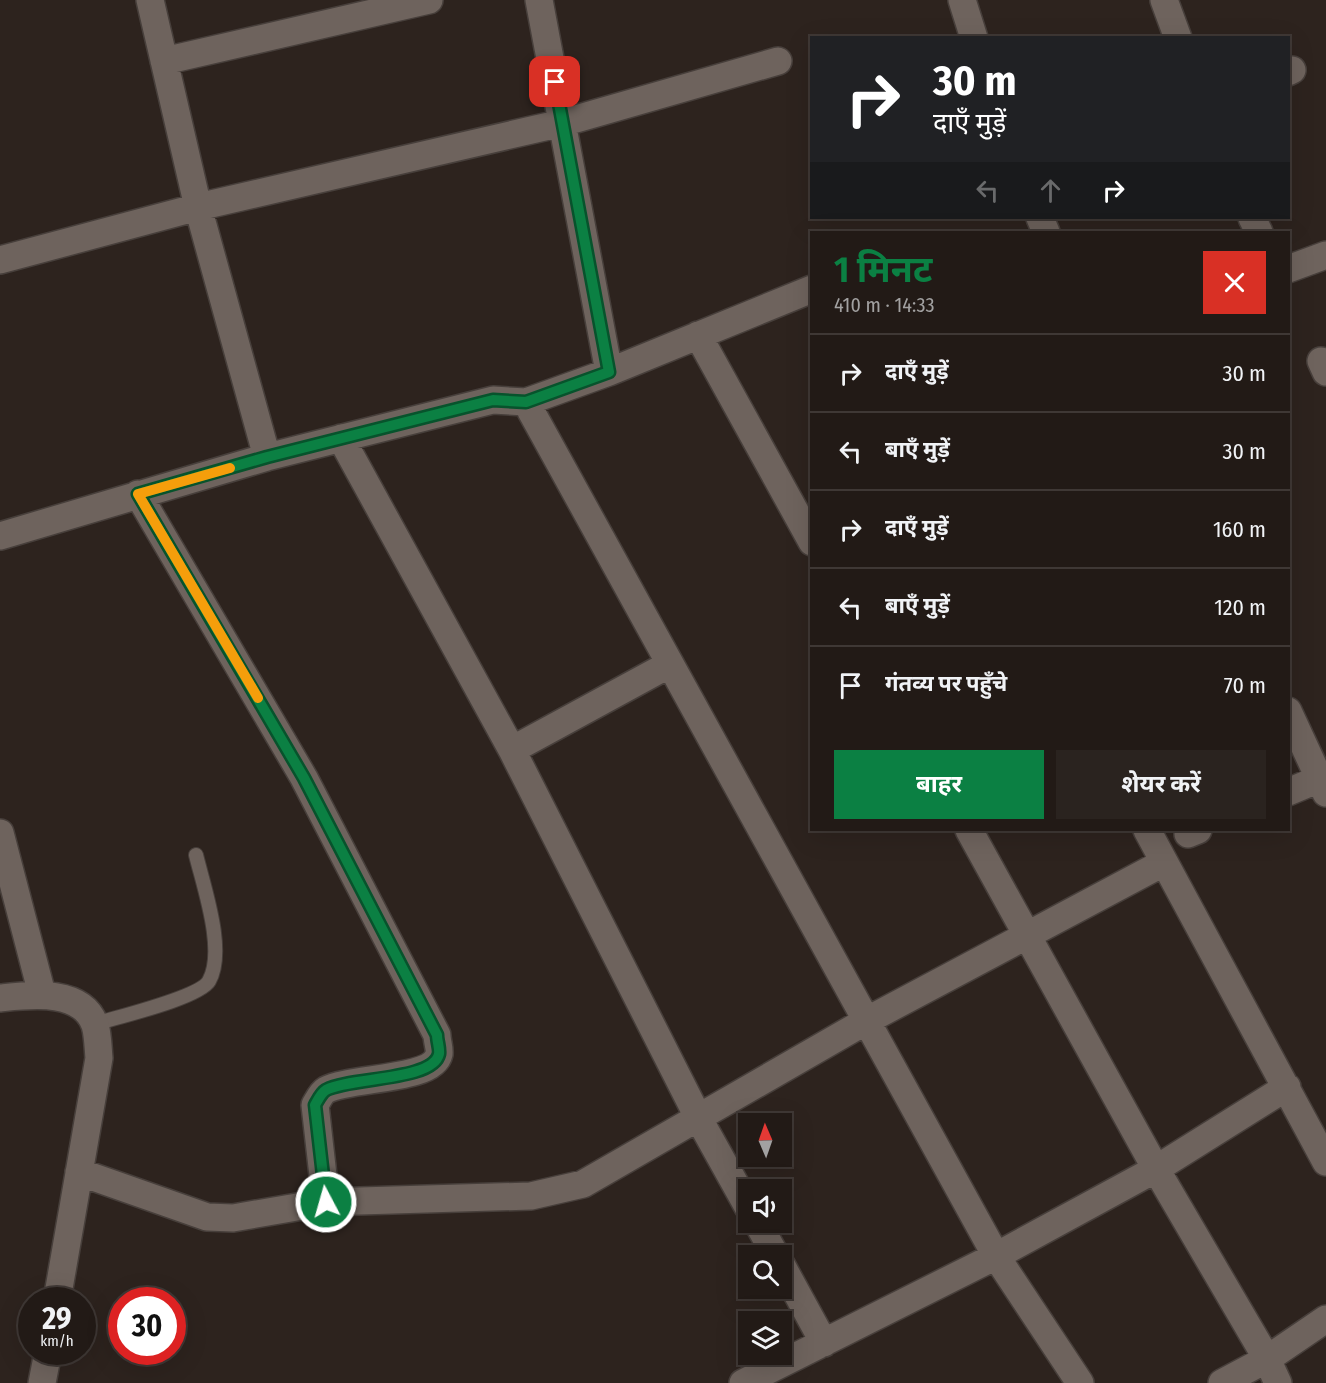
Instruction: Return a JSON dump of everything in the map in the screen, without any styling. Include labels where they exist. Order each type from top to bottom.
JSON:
[{"type":"street","points":[[150,0],[198,207],[267,457]]},
{"type":"street","points":[[164,60],[429,0]]},
{"type":"street","points":[[540,0],[609,372]]},
{"type":"street","points":[[962,0],[973,36]]},
{"type":"street","points":[[1164,0],[1177,36]]},
{"type":"street","points":[[0,260],[198,207],[562,123],[778,61]]},
{"type":"street","points":[[1290,268],[1326,255]]},
{"type":"street","points":[[0,536],[138,494],[341,438],[493,400],[526,402],[609,372],[810,290]]},
{"type":"street","points":[[698,335],[810,538]]},
{"type":"street","points":[[526,402],[996,1256],[1080,1383]]},
{"type":"street","points":[[341,438],[512,750],[699,1119],[738,1189]]},
{"type":"street","points":[[138,494],[304,778],[437,1035],[439,1053],[433,1065],[427,1068],[344,1083],[324,1091],[315,1105],[326,1202]]},
{"type":"street","points":[[512,750],[670,664]]},
{"type":"street","points":[[1290,715],[1324,783],[1290,792]]},
{"type":"street","points":[[970,831],[1156,1169],[1273,1371]]},
{"type":"street","points":[[1147,831],[1162,864],[1287,1086],[1326,1161]]},
{"type":"street","points":[[0,833],[42,994]]},
{"type":"street","points":[[79,1172],[207,1217],[233,1218],[326,1202],[531,1196],[558,1192],[583,1184],[866,1021],[1162,864]]},
{"type":"street","points":[[0,998],[42,994],[77,1003],[95,1024],[99,1058],[59,1287]]},
{"type":"street","points":[[743,1383],[996,1256],[1156,1169],[1287,1086]]},
{"type":"street","points":[[792,1284],[824,1343]]},
{"type":"street","points":[[1222,1383],[1273,1371],[1326,1319]]},
{"type":"street","points":[[42,1383],[45,1365]]},
{"type":"lane","points":[[95,1024],[187,996],[208,983],[216,962],[214,934],[196,855]]},
{"type":"slow traffic","points":[[230,468],[138,494],[258,698]]},
{"type":"route","points":[[326,1202],[315,1105],[324,1091],[344,1083],[421,1071],[433,1065],[439,1053],[437,1035],[304,778],[138,494],[267,457],[493,400],[526,402],[609,372],[555,82]]}]
